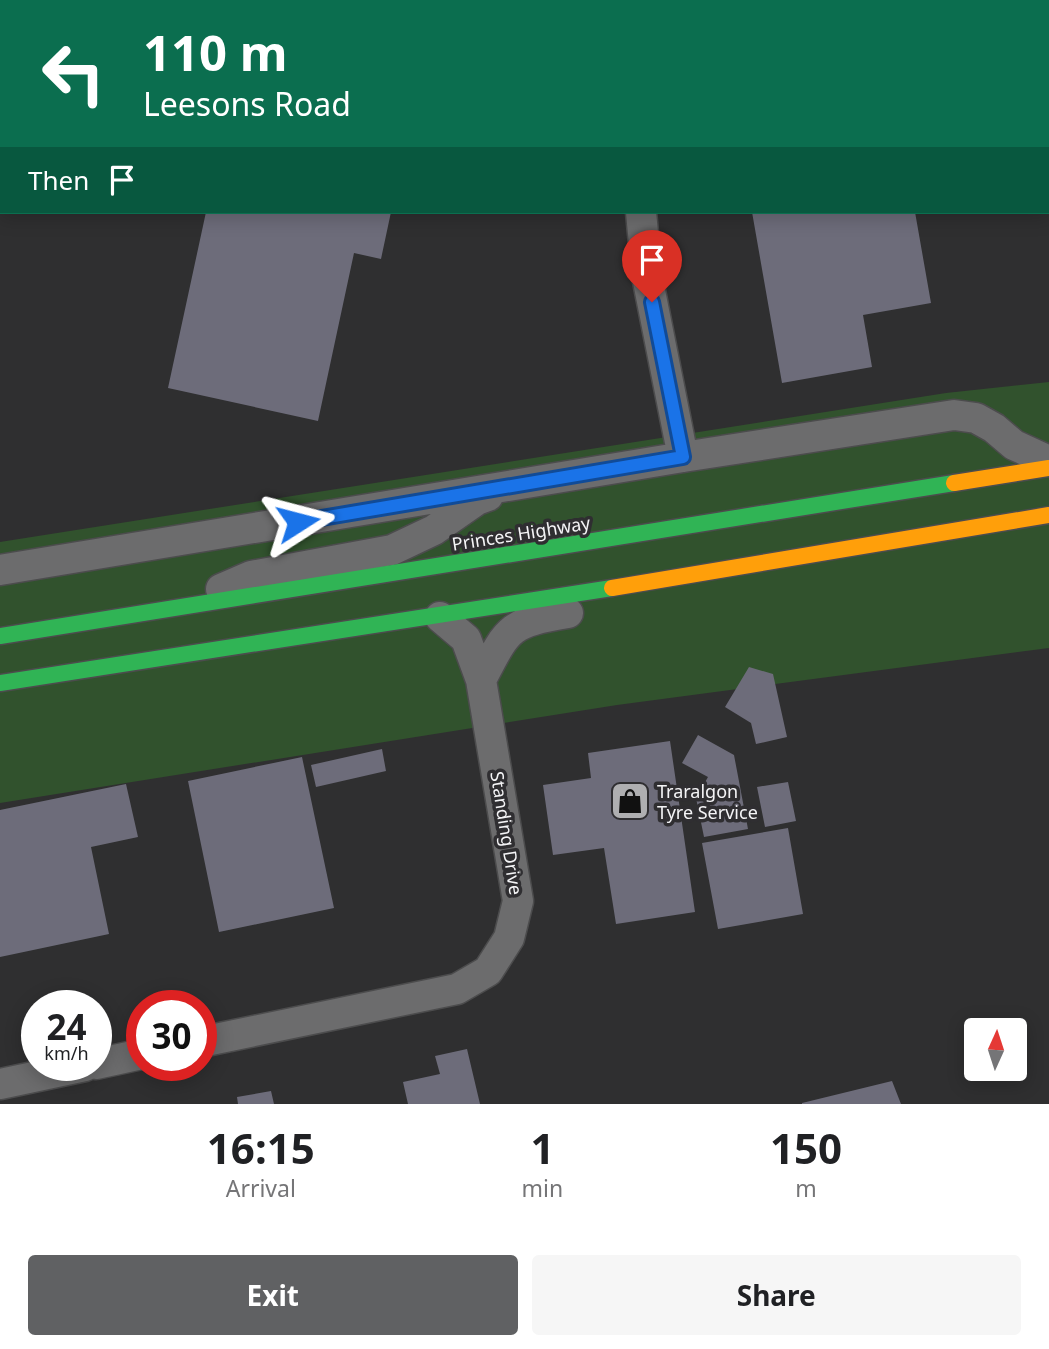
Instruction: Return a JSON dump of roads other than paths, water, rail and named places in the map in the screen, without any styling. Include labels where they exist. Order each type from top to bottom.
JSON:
[{"type":"highway","name":"Princes Highway","points":[[0,636],[1049,468]]},
{"type":"highway","points":[[0,683],[440,617],[1049,516]]},
{"type":"street","points":[[641,214],[647,276],[683,457]]},
{"type":"street","points":[[0,570],[954,415],[976,418],[1014,445],[1049,461]]},
{"type":"street","points":[[172,608],[251,576],[392,550],[434,530],[477,500],[517,485]]},
{"type":"street","points":[[481,680],[507,632],[533,619],[635,602],[691,576]]},
{"type":"street","name":"Standing Drive","points":[[217,1039],[457,989],[488,971],[509,939],[518,901],[481,680],[467,639],[440,617]]},
{"type":"street","points":[[0,1084],[21,1080]]},
{"type":"place","name":"Traralgon Tyre Service","points":[[630,801]]}]
